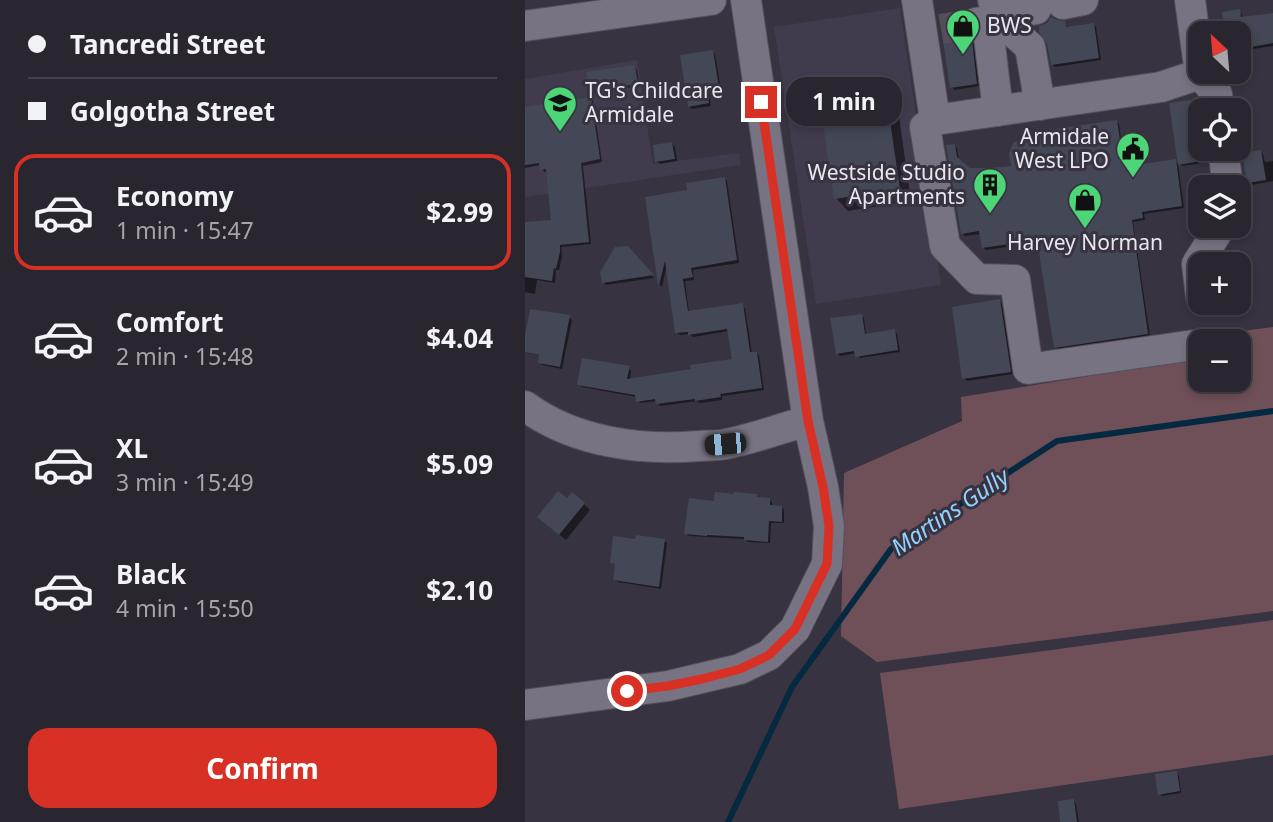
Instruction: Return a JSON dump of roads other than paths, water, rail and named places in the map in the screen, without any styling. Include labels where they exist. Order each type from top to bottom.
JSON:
[{"type":"street","points":[[525,26],[711,0]]},
{"type":"street","points":[[525,705],[668,686],[740,669],[769,655],[795,629],[827,564],[829,526],[808,421],[746,0]]},
{"type":"street","points":[[917,0],[932,31],[935,120]]},
{"type":"street","points":[[1190,0],[1193,21]]},
{"type":"street","points":[[992,14],[1060,4]]},
{"type":"street","points":[[992,14],[1030,47],[1040,105]]},
{"type":"street","points":[[992,14],[998,111]]},
{"type":"street","points":[[1188,78],[1161,87],[935,120],[925,127],[945,246],[977,279],[1015,280],[1028,369],[1188,346]]},
{"type":"street","points":[[525,406],[538,416],[612,443],[670,448],[725,444],[808,421]]},
{"type":"waterway","name":"Martins Gully","points":[[728,822],[792,687],[891,549],[1057,441],[1273,411]]},
{"type":"tunnel","points":[[941,29],[976,23]]},
{"type":"place","name":"BWS","points":[[963,56]]},
{"type":"place","name":"TG's Childcare Armidale","points":[[560,133]]},
{"type":"place","name":"Armidale West LPO","points":[[1133,179]]},
{"type":"place","name":"Westside Studio Apartments","points":[[990,215]]},
{"type":"place","name":"Harvey Norman","points":[[1085,230]]}]
